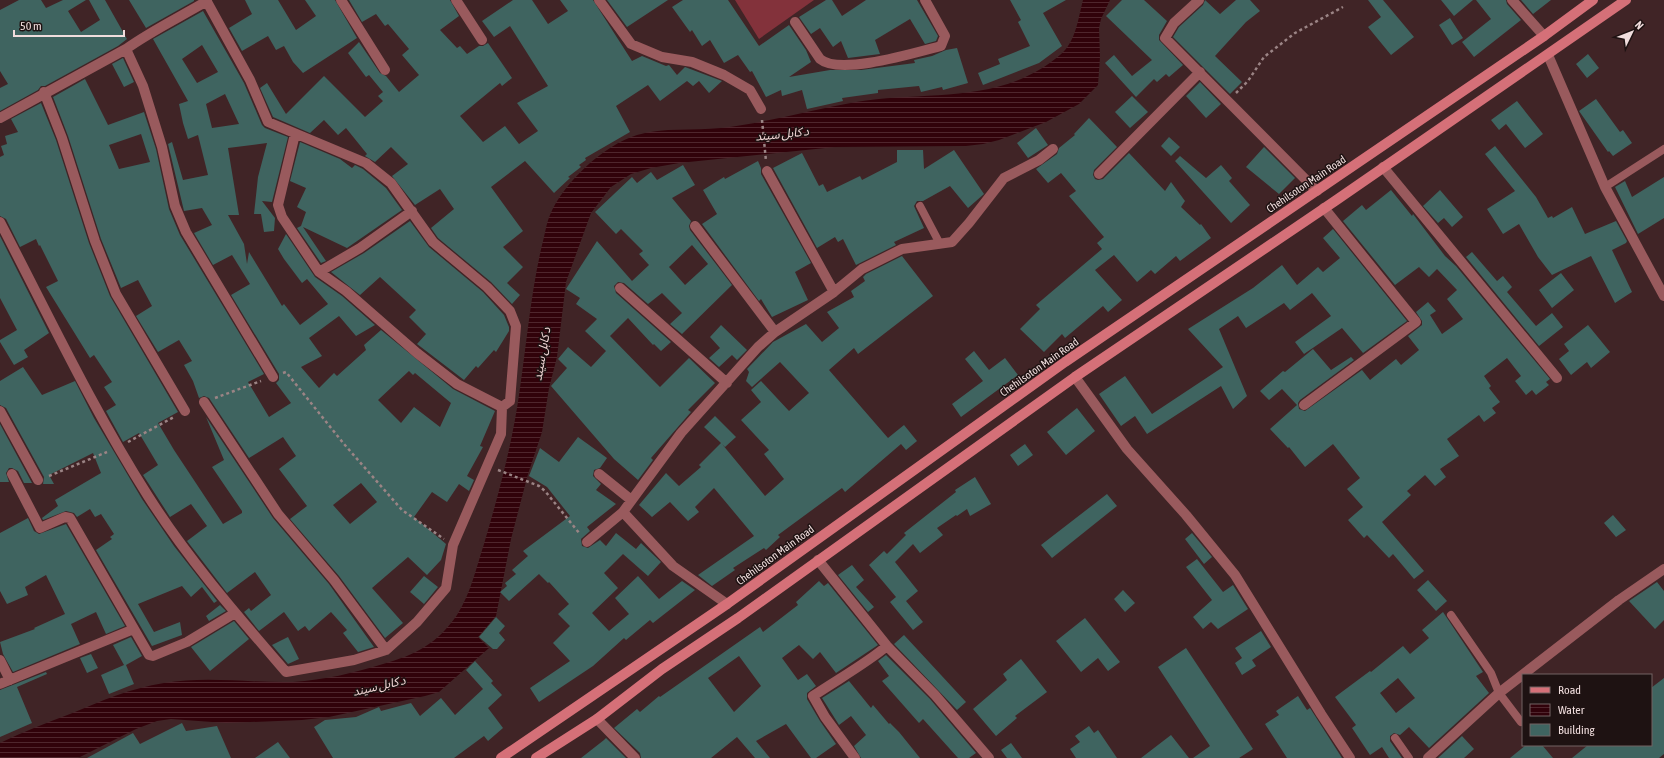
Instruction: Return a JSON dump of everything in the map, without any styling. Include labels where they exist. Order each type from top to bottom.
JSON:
[{"type":"main road","name":"Chehilsoton Main Road","points":[[501,758],[727,604],[1065,362],[1356,165],[1544,36],[1593,0]]},
{"type":"main road","points":[[536,758],[597,719],[662,669],[738,618],[1075,377],[1548,55],[1626,0]]},
{"type":"main road","points":[[1356,165],[1366,179]]},
{"type":"street","points":[[341,0],[385,70]]},
{"type":"street","points":[[456,0],[482,40]]},
{"type":"street","points":[[599,0],[631,44],[662,57],[692,62],[724,76],[750,90],[761,109]]},
{"type":"street","points":[[795,22],[820,59],[825,63],[832,65],[873,63],[941,46],[945,36],[925,0]]},
{"type":"street","points":[[1199,0],[1174,23],[1165,38],[1317,191]]},
{"type":"street","points":[[1512,0],[1544,36]]},
{"type":"street","points":[[0,118],[44,92],[126,49],[143,37],[164,27],[206,1],[250,80],[268,122],[366,163],[391,183],[412,211],[432,242],[487,286],[510,311],[516,326],[510,401],[502,407]]},
{"type":"street","points":[[126,49],[143,86],[162,147],[175,206],[186,232],[273,377]]},
{"type":"street","points":[[1548,55],[1605,187],[1664,296]]},
{"type":"street","points":[[1099,174],[1200,72]]},
{"type":"street","points":[[44,92],[62,138],[95,241],[116,294],[185,411]]},
{"type":"street","points":[[295,134],[278,205],[282,217],[319,272],[346,291],[417,354],[457,384],[502,407]]},
{"type":"street","points":[[587,542],[622,512],[630,499],[681,433],[758,347],[775,332],[834,292],[862,269],[902,249],[952,242],[969,223],[1004,178],[1039,160],[1053,149]]},
{"type":"street","points":[[1384,167],[1556,378]]},
{"type":"street","points":[[767,171],[834,292]]},
{"type":"street","points":[[1304,405],[1416,322],[1324,208]]},
{"type":"street","points":[[319,272],[360,248],[412,211]]},
{"type":"street","points":[[0,222],[118,448],[148,497],[186,551],[235,613],[286,672],[354,660],[386,650],[417,622],[446,588],[453,545],[501,434],[502,407]]},
{"type":"street","points":[[695,226],[775,332]]},
{"type":"street","points":[[620,288],[727,383]]},
{"type":"street","points":[[1075,377],[1127,449],[1186,515],[1235,575],[1350,758]]},
{"type":"street","points":[[204,402],[278,514],[334,580],[386,650]]},
{"type":"street","points":[[0,411],[38,480]]},
{"type":"street","points":[[12,474],[40,528],[66,516],[70,518],[149,655],[153,656],[187,642],[235,613]]},
{"type":"street","points":[[599,474],[630,499]]},
{"type":"street","points":[[622,512],[673,566],[727,604]]},
{"type":"street","points":[[818,560],[887,646],[935,695],[989,758]]},
{"type":"street","points":[[1524,674],[1619,600],[1664,568]]},
{"type":"street","points":[[0,684],[129,631]]},
{"type":"street","points":[[855,758],[825,717],[813,696],[851,670],[869,660],[887,646]]},
{"type":"street","points":[[0,660],[10,680]]},
{"type":"street","points":[[1428,758],[1499,693],[1522,675]]},
{"type":"street","points":[[597,719],[635,758]]},
{"type":"lane","points":[[1605,187],[1664,149]]},
{"type":"lane","points":[[920,206],[940,244]]},
{"type":"lane","points":[[1450,615],[1491,673],[1499,693],[1521,722]]},
{"type":"lane","points":[[1395,738],[1409,758]]},
{"type":"path","points":[[1227,102],[1248,81],[1264,57],[1295,33],[1343,7]]},
{"type":"path","points":[[761,109],[767,171]]},
{"type":"path","points":[[498,470],[539,486],[545,491],[587,542]]},
{"type":"shaded area","points":[[735,0],[814,0],[759,39]]},
{"type":"water","name":"د کابل سيند","points":[[1083,0],[1110,0],[1101,19],[1099,28],[1100,57],[1098,85],[1079,104],[1046,122],[999,140],[966,146],[835,147],[679,163],[651,168],[631,174],[611,187],[591,213],[566,282],[557,357],[549,388],[542,432],[528,474],[511,539],[496,616],[478,637],[489,648],[439,692],[329,717],[302,720],[226,723],[171,719],[157,721],[136,729],[78,758],[0,758],[0,743],[105,700],[140,688],[164,683],[196,680],[293,682],[316,680],[350,673],[405,657],[433,641],[442,634],[462,607],[473,580],[495,506],[505,467],[517,408],[535,280],[547,222],[564,190],[586,167],[611,147],[624,140],[647,133],[668,130],[710,129],[738,126],[856,102],[962,93],[988,89],[1013,82],[1037,71],[1065,50],[1070,44],[1076,30]]},
{"type":"building","points":[[19,0],[41,0],[46,8],[63,0],[86,0],[68,11],[81,32],[100,20],[89,0],[105,0],[127,39],[118,46],[45,86],[41,86],[38,90],[0,111],[0,88],[8,84],[0,71],[0,10]]},
{"type":"building","points":[[129,0],[194,0],[194,1],[146,28]]},
{"type":"building","points":[[245,0],[278,0],[296,30],[316,16],[305,0],[335,0],[357,38],[303,73],[293,62],[284,46],[276,50],[268,36],[242,51],[229,28],[252,14]]},
{"type":"building","points":[[349,0],[450,0],[459,16],[440,30],[457,48],[460,46],[467,54],[479,46],[483,46],[488,43],[512,78],[502,86],[500,83],[460,116],[483,142],[505,126],[519,144],[538,131],[517,103],[548,86],[510,26],[494,37],[482,21],[513,0],[532,0],[548,24],[568,11],[560,0],[593,0],[632,61],[642,56],[666,66],[669,65],[677,75],[685,67],[722,81],[709,93],[699,81],[693,86],[687,81],[660,101],[648,85],[616,106],[630,132],[585,158],[586,160],[579,165],[581,167],[568,177],[570,178],[554,193],[525,161],[491,187],[523,231],[503,247],[523,267],[507,283],[520,295],[512,304],[491,282],[438,238],[431,228],[454,209],[440,189],[415,205],[392,176],[408,164],[391,147],[375,162],[365,156],[367,154],[346,128],[338,135],[324,120],[310,133],[273,117],[260,88],[267,83],[286,114],[324,76],[365,117],[383,101],[378,96],[383,92],[369,75],[366,77],[348,53],[359,42],[380,73],[386,76],[399,92],[419,75],[402,55],[409,49],[388,24],[385,26],[376,14],[362,22]]},
{"type":"building","points":[[607,0],[668,0],[627,27]]},
{"type":"building","points":[[683,0],[728,0],[759,46],[789,25],[806,50],[811,62],[789,77],[830,70],[861,70],[915,63],[914,60],[957,48],[968,83],[943,90],[942,87],[921,92],[919,86],[878,90],[878,93],[842,98],[843,101],[807,109],[802,90],[782,96],[781,90],[766,97],[752,71],[750,72],[738,55],[724,63],[710,40],[702,46],[692,30],[690,32],[672,7]]},
{"type":"building","points":[[826,0],[832,0],[842,16],[866,0],[917,0],[938,36],[936,41],[925,44],[910,19],[875,40],[880,54],[848,58],[841,41],[833,47],[820,28],[811,34],[799,17]]},
{"type":"building","points":[[1010,0],[1066,0],[1043,13],[1062,46],[1039,63],[983,85],[978,73],[1000,64],[998,59],[1030,46],[1018,22],[1021,20]]},
{"type":"building","points":[[1122,0],[1144,0],[1167,21],[1159,35],[1159,40],[1183,65],[1169,77],[1166,74],[1157,82],[1154,79],[1136,97],[1105,63],[1114,55],[1132,76],[1152,60],[1106,16]]},
{"type":"building","points":[[1205,0],[1220,14],[1236,0],[1250,0],[1260,11],[1246,22],[1215,56],[1242,82],[1230,94],[1173,37],[1179,27],[1203,5]]},
{"type":"building","points":[[1368,0],[1383,0],[1414,37],[1391,55],[1368,27],[1381,17]]},
{"type":"building","points":[[1441,0],[1473,0],[1454,16]]},
{"type":"building","points":[[1476,0],[1506,0],[1507,4],[1521,20],[1474,57],[1462,42],[1491,19]]},
{"type":"building","points":[[1521,0],[1551,0],[1533,14]]},
{"type":"building","points":[[203,11],[244,83],[262,125],[265,128],[288,137],[272,202],[262,201],[275,218],[274,231],[264,232],[261,214],[254,214],[258,177],[267,143],[228,148],[239,215],[228,215],[244,244],[247,264],[249,252],[282,306],[284,304],[300,325],[328,304],[307,279],[302,283],[278,249],[286,234],[315,277],[342,296],[375,325],[356,336],[339,316],[309,338],[322,356],[301,367],[319,388],[334,373],[337,376],[366,350],[364,345],[381,330],[453,389],[495,411],[480,446],[483,447],[467,476],[474,480],[469,491],[459,484],[447,502],[432,492],[414,517],[446,544],[441,560],[427,575],[408,557],[372,588],[403,623],[385,638],[339,576],[290,519],[307,506],[279,469],[296,456],[283,437],[249,458],[209,398],[204,396],[199,398],[193,381],[184,365],[192,361],[179,340],[158,352],[136,316],[152,306],[138,280],[121,288],[101,239],[68,136],[53,97],[85,79],[108,125],[144,112],[156,149],[169,209],[180,235],[264,374],[248,382],[269,417],[291,403],[276,383],[279,380],[279,374],[231,295],[250,284],[232,255],[213,265],[194,233],[212,225],[202,208],[184,211],[168,144],[172,142],[183,180],[208,175],[198,135],[188,139],[183,123],[179,104],[188,101],[153,39]],"holes":[[[202,45],[218,72],[197,83],[182,59]],[[225,94],[239,124],[212,128],[206,104]],[[141,134],[150,162],[119,169],[109,145]],[[409,371],[413,375],[415,373],[451,403],[440,427],[414,407],[401,423],[378,400]],[[361,483],[377,502],[350,524],[333,505]]]},
{"type":"building","points":[[1450,18],[1463,38],[1452,45],[1439,25]]},
{"type":"building","points":[[1588,54],[1599,68],[1587,78],[1576,64]]},
{"type":"building","points":[[123,58],[134,82],[124,87],[112,64]]},
{"type":"building","points":[[1200,82],[1221,104],[1206,118],[1186,96]]},
{"type":"building","points":[[1132,96],[1148,112],[1130,128],[1115,112]]},
{"type":"building","points":[[1596,99],[1620,132],[1623,130],[1632,143],[1613,156],[1609,151],[1608,152],[1579,111]]},
{"type":"building","points":[[1517,101],[1543,134],[1525,148],[1506,124],[1499,130],[1491,120]]},
{"type":"building","points":[[41,103],[56,140],[89,243],[110,296],[178,412],[158,423],[174,450],[223,524],[242,513],[212,467],[224,460],[206,417],[273,518],[329,584],[374,647],[358,652],[343,633],[347,630],[331,612],[309,631],[305,626],[298,631],[284,612],[259,631],[244,612],[249,608],[251,611],[271,595],[255,572],[227,593],[187,541],[207,526],[191,504],[170,517],[143,475],[158,465],[139,433],[123,442],[106,411],[116,405],[104,387],[112,382],[94,355],[90,358],[46,287],[58,281],[40,245],[39,246],[36,239],[20,247],[6,219],[0,216],[0,157],[4,155],[1,146],[7,144],[5,136],[18,132],[11,119]]},
{"type":"building","points":[[1089,118],[1117,147],[1094,170],[1093,175],[1095,179],[1103,179],[1129,153],[1165,191],[1171,182],[1185,201],[1181,207],[1200,225],[1201,224],[1211,238],[1180,261],[1176,256],[1155,274],[1151,270],[1137,282],[1114,255],[1095,270],[1122,300],[1108,312],[1103,306],[1065,338],[1062,334],[1044,352],[1020,329],[1040,309],[1036,305],[1102,249],[1097,243],[1104,237],[1069,196],[1076,191],[1061,173],[1048,183],[1036,169],[1057,154],[1059,148],[1075,135],[1074,134]]},
{"type":"building","points":[[1036,128],[1048,145],[1028,158],[1017,143]]},
{"type":"building","points":[[1169,137],[1180,147],[1171,156],[1161,146]]},
{"type":"building","points":[[300,142],[340,159],[352,168],[355,165],[363,169],[386,188],[402,210],[347,248],[303,227],[326,261],[321,263],[297,228],[301,226],[306,212],[297,207],[306,188],[290,181]]},
{"type":"building","points":[[1495,146],[1536,197],[1548,218],[1552,216],[1553,218],[1572,207],[1585,234],[1616,221],[1627,241],[1626,243],[1612,250],[1632,292],[1615,303],[1591,256],[1552,275],[1538,257],[1519,224],[1503,234],[1487,209],[1515,191],[1485,154]]},
{"type":"building","points":[[1264,147],[1295,178],[1279,194],[1246,167]]},
{"type":"building","points":[[897,150],[923,150],[924,169],[954,150],[984,194],[968,208],[950,186],[923,201],[917,201],[914,206],[924,228],[894,242],[896,245],[856,265],[843,239],[838,242],[835,237],[817,248],[773,168],[802,153],[819,186],[823,184],[827,192],[860,176],[862,180],[897,162]]},
{"type":"building","points":[[1180,156],[1206,178],[1221,165],[1232,178],[1229,181],[1250,205],[1231,223],[1175,161]]},
{"type":"building","points":[[758,161],[761,168],[761,174],[811,263],[795,272],[808,300],[772,317],[761,299],[759,301],[702,224],[717,214],[703,190],[724,177],[725,179]]},
{"type":"building","points":[[683,165],[695,185],[672,198],[691,221],[689,226],[690,230],[732,285],[682,334],[670,324],[682,313],[662,293],[648,304],[624,283],[618,282],[614,286],[616,293],[671,342],[661,351],[654,344],[653,345],[628,318],[610,336],[660,387],[689,358],[715,383],[688,410],[691,412],[651,458],[653,460],[638,480],[614,459],[551,386],[567,368],[558,359],[568,347],[591,367],[606,351],[585,331],[597,319],[576,304],[580,298],[566,289],[597,241],[632,281],[649,265],[639,254],[643,251],[621,229],[616,234],[595,212],[632,177],[637,183],[651,172],[657,180]],"holes":[[[692,245],[708,264],[685,285],[669,267]]]},
{"type":"building","points":[[1664,177],[1664,218],[1638,234],[1615,187],[1625,181],[1632,197]]},
{"type":"building","points":[[1391,190],[1412,216],[1413,214],[1445,256],[1456,266],[1550,379],[1546,382],[1549,385],[1536,395],[1532,390],[1526,395],[1515,381],[1521,376],[1507,358],[1484,376],[1491,386],[1489,388],[1500,402],[1492,408],[1496,413],[1484,422],[1479,415],[1447,439],[1459,456],[1440,469],[1446,477],[1435,486],[1425,475],[1407,491],[1411,495],[1382,522],[1424,571],[1414,579],[1393,554],[1389,558],[1367,535],[1364,538],[1348,520],[1363,507],[1347,489],[1360,478],[1333,444],[1305,467],[1289,447],[1288,448],[1270,429],[1297,405],[1282,389],[1269,400],[1260,391],[1283,371],[1285,372],[1313,349],[1331,370],[1351,357],[1354,360],[1300,400],[1298,403],[1299,409],[1305,411],[1362,370],[1370,380],[1396,359],[1401,365],[1419,350],[1408,336],[1422,325],[1422,321],[1416,312],[1428,302],[1436,311],[1430,315],[1442,334],[1463,319],[1447,299],[1457,290],[1437,269],[1429,277],[1419,267],[1395,285],[1343,221],[1362,205],[1366,210]]},
{"type":"building","points":[[1440,190],[1463,217],[1452,227],[1444,218],[1438,223],[1423,206]]},
{"type":"building","points":[[410,221],[429,247],[483,292],[504,315],[509,327],[509,331],[496,352],[494,350],[478,368],[476,366],[464,380],[417,344],[426,334],[409,317],[416,310],[380,277],[360,295],[331,272],[364,253]]},
{"type":"building","points":[[1333,229],[1407,321],[1363,353],[1342,328],[1304,354],[1295,342],[1331,316],[1312,293],[1290,310],[1284,303],[1246,328],[1238,316],[1219,329],[1247,396],[1233,409],[1221,386],[1147,434],[1135,416],[1121,426],[1099,394],[1125,376],[1152,414],[1223,367],[1188,329],[1253,288],[1282,265],[1297,285],[1318,267],[1323,272],[1340,258],[1323,238]]},
{"type":"building","points":[[0,236],[49,333],[24,350],[28,357],[14,365],[0,342],[0,340],[17,330],[0,298]]},
{"type":"building","points":[[1472,252],[1497,281],[1503,276],[1512,287],[1507,292],[1536,326],[1552,313],[1563,327],[1539,346],[1466,257]]},
{"type":"building","points":[[902,256],[933,296],[858,354],[854,348],[829,370],[888,438],[904,425],[917,441],[906,450],[901,444],[845,492],[842,488],[778,535],[780,537],[766,550],[764,548],[733,568],[735,570],[712,586],[698,575],[754,536],[714,488],[695,507],[699,512],[688,521],[670,502],[652,517],[639,505],[666,473],[679,486],[701,467],[699,465],[721,443],[704,427],[715,416],[736,437],[725,447],[722,444],[765,496],[784,479],[764,454],[769,450],[741,420],[761,402],[751,390],[761,381],[789,411],[809,393],[780,362],[752,387],[746,381],[749,372],[747,369],[773,342],[806,324],[822,342],[839,328],[827,312],[854,297],[851,291],[865,281],[863,277],[866,274]]},
{"type":"building","points":[[1561,273],[1574,290],[1552,308],[1539,290]]},
{"type":"building","points":[[721,325],[747,350],[737,360],[732,355],[719,367],[709,358],[720,348],[710,337]]},
{"type":"building","points":[[1588,325],[1610,352],[1591,368],[1587,362],[1571,375],[1559,359],[1569,351],[1564,344]]},
{"type":"building","points":[[974,351],[989,370],[1005,358],[1018,375],[961,417],[952,404],[983,381],[965,359]]},
{"type":"building","points":[[23,367],[42,395],[75,381],[94,418],[142,499],[174,546],[217,601],[214,603],[202,587],[191,597],[182,586],[138,604],[154,632],[180,622],[182,635],[152,646],[96,550],[112,539],[110,537],[114,534],[101,514],[95,517],[90,509],[77,517],[74,513],[66,511],[43,520],[42,518],[58,506],[55,500],[101,473],[93,453],[49,475],[54,484],[43,484],[44,477],[6,408],[0,405],[0,381]]},
{"type":"building","points":[[1077,408],[1095,431],[1066,455],[1047,432]]},
{"type":"building","points":[[0,424],[32,483],[24,483],[18,471],[12,468],[9,468],[6,473],[9,482],[0,482]]},
{"type":"building","points":[[578,437],[607,458],[600,468],[594,470],[593,476],[601,484],[596,490],[616,504],[587,527],[590,531],[581,539],[582,546],[588,548],[600,540],[606,546],[616,533],[636,549],[641,543],[661,562],[648,576],[623,554],[604,573],[618,588],[592,613],[609,631],[629,614],[615,598],[638,576],[659,599],[682,581],[695,590],[653,623],[650,620],[626,640],[624,638],[593,666],[539,702],[530,688],[570,661],[553,643],[570,626],[558,614],[569,604],[549,582],[548,583],[539,574],[509,601],[500,592],[507,586],[505,583],[516,574],[512,570],[528,556],[523,551],[570,516],[547,487],[529,476],[540,448],[559,462]]},
{"type":"building","points":[[1025,444],[1033,455],[1018,466],[1010,455]]},
{"type":"building","points":[[975,477],[991,504],[970,516],[967,509],[957,516],[956,515],[937,528],[943,535],[920,553],[913,544],[895,562],[918,591],[906,601],[923,622],[913,630],[890,602],[896,597],[869,565],[884,551],[887,554],[906,535],[904,533],[956,492],[955,490]]},
{"type":"building","points":[[1107,494],[1117,506],[1052,558],[1041,545]]},
{"type":"building","points":[[1613,515],[1626,530],[1616,537],[1604,523]]},
{"type":"building","points":[[28,518],[34,531],[39,534],[66,524],[125,626],[106,634],[96,612],[71,624],[80,644],[13,672],[3,654],[0,642],[35,629],[34,628],[65,614],[46,575],[25,587],[28,595],[7,604],[0,591],[0,533]]},
{"type":"building","points":[[1192,533],[1212,557],[1204,564],[1185,539]]},
{"type":"building","points":[[1197,559],[1223,592],[1233,585],[1248,609],[1218,629],[1211,622],[1203,629],[1193,617],[1212,600],[1186,567]]},
{"type":"building","points":[[852,565],[864,580],[856,587],[874,607],[868,612],[838,575]]},
{"type":"building","points":[[424,576],[438,587],[424,604],[410,592]]},
{"type":"building","points":[[1428,580],[1447,601],[1436,611],[1417,590]]},
{"type":"building","points":[[819,581],[824,586],[828,583],[878,645],[836,673],[820,652],[813,659],[799,645],[782,658],[798,680],[807,674],[816,686],[807,693],[807,699],[836,744],[816,758],[811,758],[786,724],[756,741],[770,758],[755,758],[737,737],[711,758],[641,758],[640,753],[614,728],[637,709],[640,712],[659,696],[660,697],[760,627],[763,632],[798,605],[796,602]],"holes":[[[739,656],[761,686],[734,712],[708,678]]]},
{"type":"building","points":[[1657,582],[1664,591],[1664,620],[1655,629],[1629,601]]},
{"type":"building","points":[[1123,590],[1135,603],[1125,612],[1114,599]]},
{"type":"building","points":[[220,605],[226,611],[209,621],[206,616]]},
{"type":"building","points":[[1443,612],[1483,672],[1476,676],[1489,693],[1429,748],[1409,727],[1400,735],[1394,733],[1390,736],[1390,741],[1402,758],[1389,758],[1382,747],[1370,755],[1352,728],[1356,725],[1335,697],[1370,671],[1371,672],[1403,646],[1410,654],[1429,638],[1422,630]],"holes":[[[1398,678],[1415,698],[1396,713],[1380,693]]]},
{"type":"building","points":[[496,617],[505,626],[499,633],[505,640],[497,649],[493,649],[479,637]]},
{"type":"building","points":[[1085,618],[1120,662],[1108,671],[1098,658],[1081,672],[1056,641]]},
{"type":"building","points":[[234,621],[249,639],[210,671],[191,647]]},
{"type":"building","points":[[1261,631],[1271,647],[1252,660],[1256,666],[1242,675],[1235,663],[1242,658],[1235,648]]},
{"type":"building","points":[[904,635],[966,702],[957,710],[894,644]]},
{"type":"building","points":[[131,637],[142,656],[126,665],[134,684],[109,694],[101,675],[124,665],[113,645]]},
{"type":"building","points":[[288,637],[299,659],[288,664],[272,645]]},
{"type":"building","points":[[1186,648],[1253,749],[1239,758],[1193,758],[1210,746],[1158,667]]},
{"type":"building","points":[[91,654],[98,668],[87,673],[80,658]]},
{"type":"building","points":[[886,655],[930,699],[976,753],[969,758],[958,758],[923,719],[919,723],[882,681],[889,676],[878,661]]},
{"type":"building","points":[[1021,659],[1047,692],[1015,716],[1017,718],[996,736],[973,709],[1007,680],[1003,674]]},
{"type":"building","points":[[475,661],[493,681],[491,683],[502,695],[488,708],[503,728],[488,741],[484,736],[454,758],[333,758],[314,727],[325,720],[356,717],[379,707],[381,711],[411,703],[420,716],[441,698],[455,715],[483,689],[466,670]]},
{"type":"building","points":[[46,672],[47,674],[17,687],[32,723],[0,737],[0,690]]},
{"type":"building","points":[[1664,678],[1664,754],[1659,758],[1572,758],[1587,746],[1652,746],[1652,687]]},
{"type":"building","points":[[849,681],[871,708],[873,705],[889,724],[890,723],[899,732],[920,758],[861,758],[854,746],[866,735],[851,716],[839,725],[822,698]]},
{"type":"building","points":[[1298,696],[1307,710],[1310,708],[1342,758],[1287,758],[1265,724],[1279,715],[1276,711]]},
{"type":"building","points":[[182,723],[186,731],[217,726],[231,758],[87,758],[133,733],[140,744]]},
{"type":"building","points":[[1089,726],[1094,733],[1098,730],[1117,758],[1076,758],[1070,749],[1080,742],[1075,736]]},
{"type":"building","points":[[1171,735],[1189,758],[1141,758]]},
{"type":"building","points":[[1462,736],[1474,749],[1464,758],[1438,758]]},
{"type":"building","points":[[606,738],[626,758],[581,758],[604,740]]},
{"type":"building","points":[[278,742],[290,758],[255,758]]},
{"type":"building","points":[[1011,743],[1022,758],[1007,758],[1001,750]]},
{"type":"building","points":[[1525,746],[1543,746],[1553,758],[1510,758]]}]
